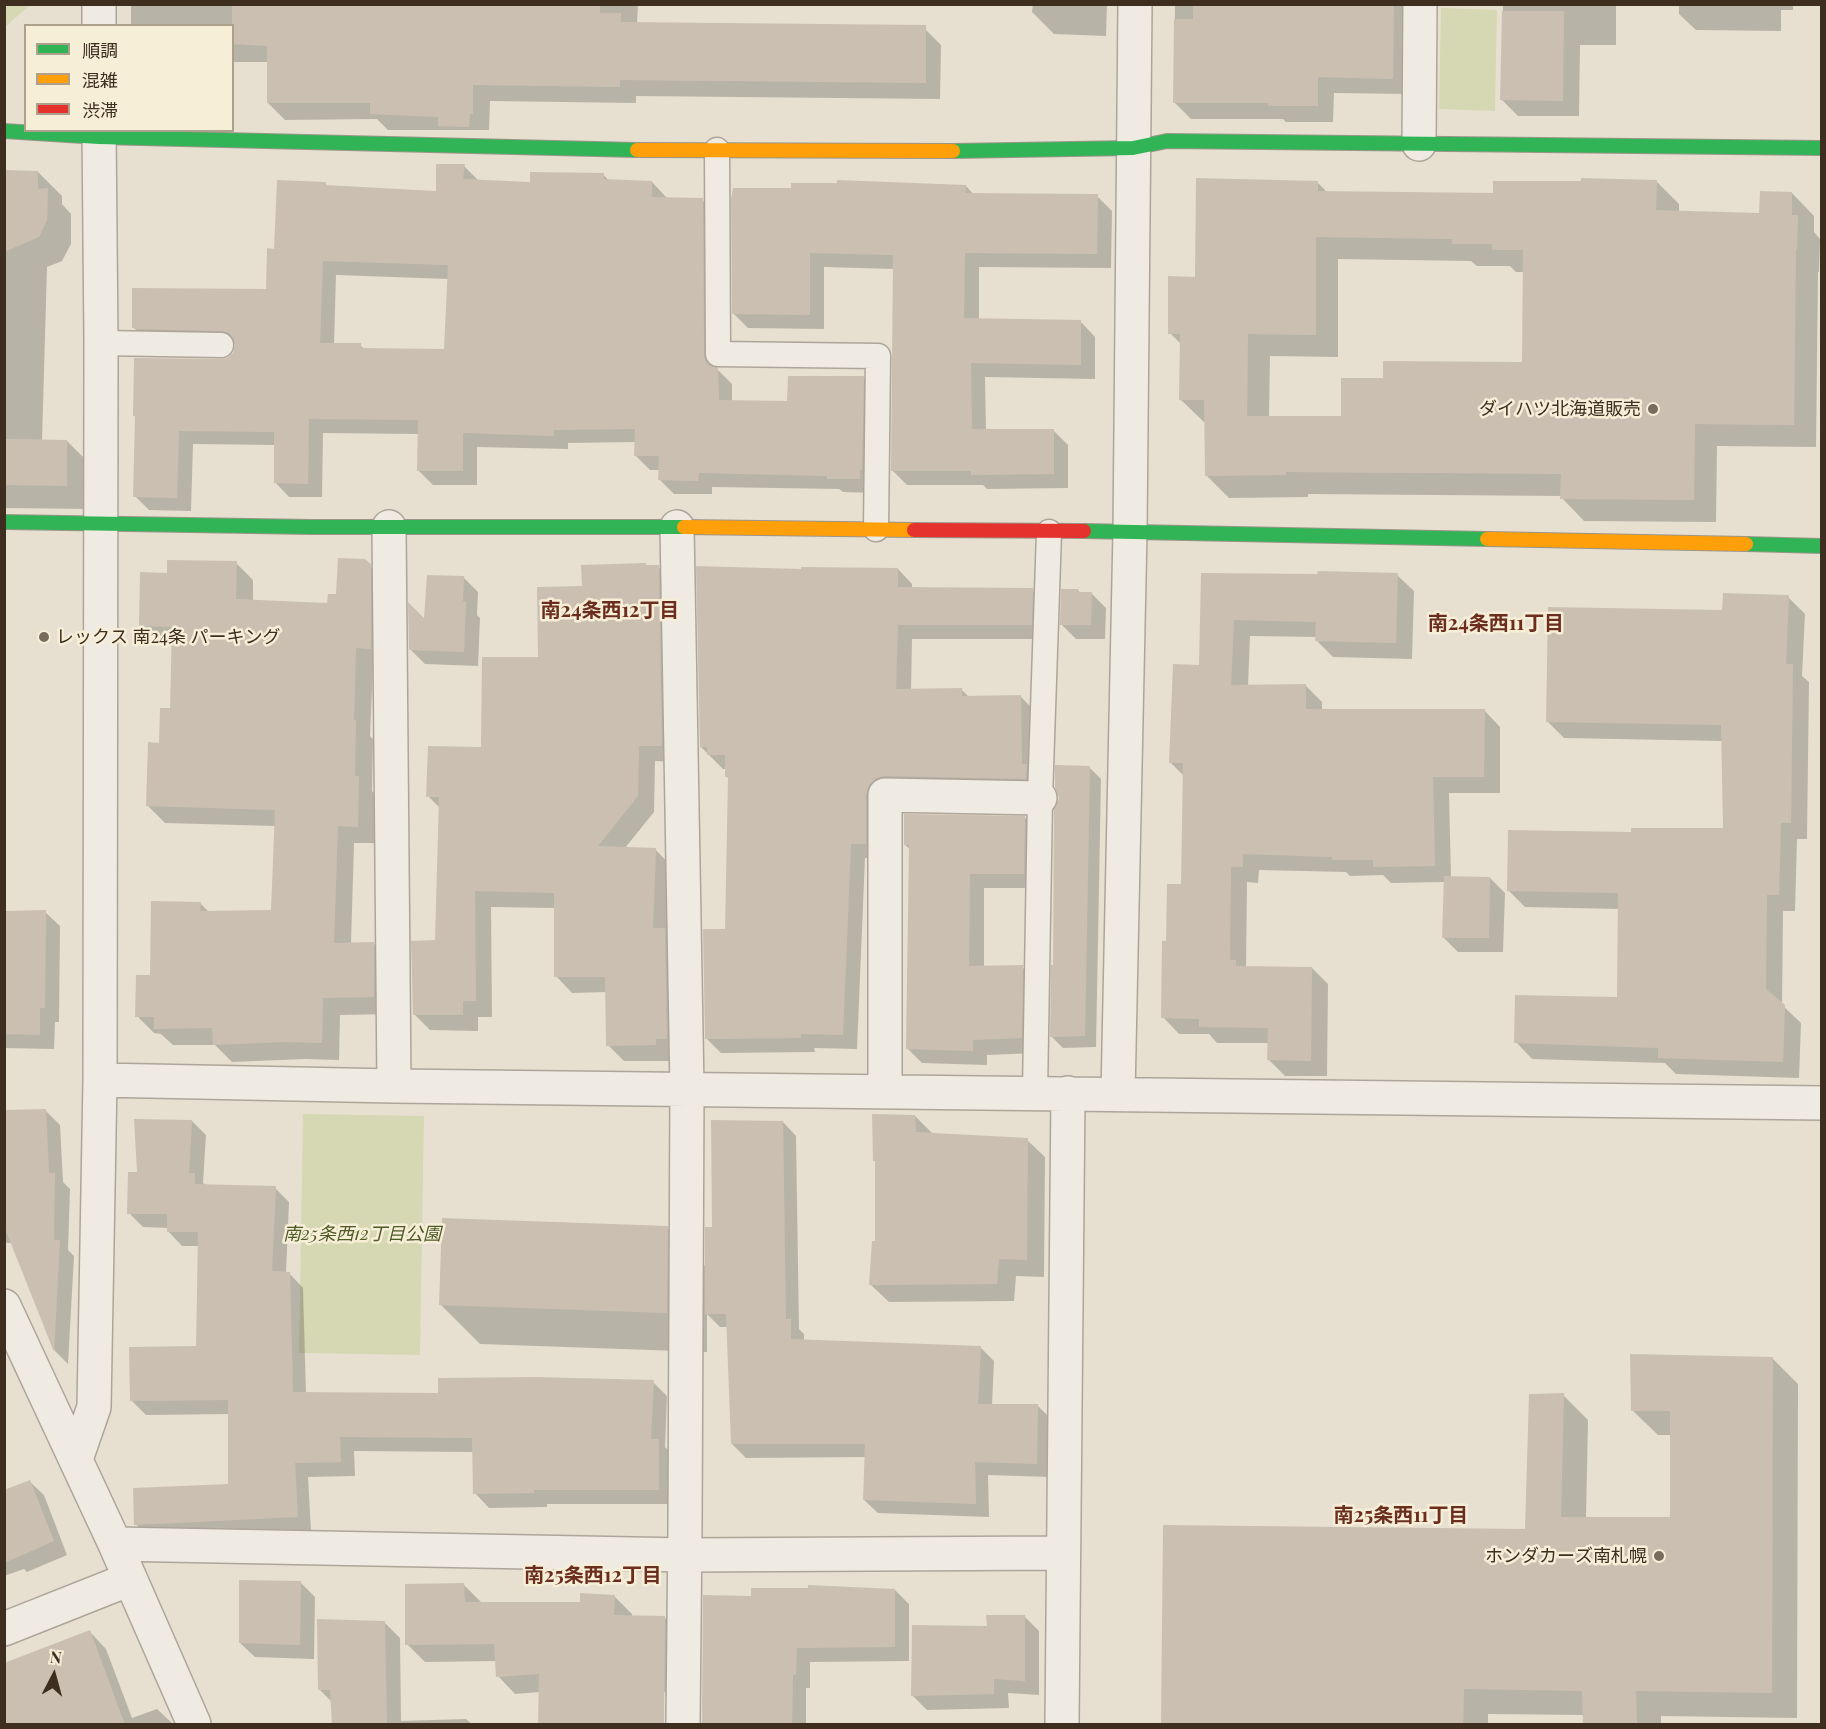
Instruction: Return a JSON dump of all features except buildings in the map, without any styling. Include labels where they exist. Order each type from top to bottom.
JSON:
[{"type":"street","points":[[99,4],[99,24]]},
{"type":"street","points":[[1119,1094],[1130,532],[1135,4]]},
{"type":"street","points":[[1419,144],[1420,4]]},
{"type":"street","points":[[4,131],[24,132]]},
{"type":"street","points":[[36,132],[717,150],[950,151],[1133,148],[1167,141],[1821,148]]},
{"type":"street","points":[[76,1459],[94,1407],[100,1080],[99,134]]},
{"type":"street","points":[[4,522],[1130,532],[1821,546]]},
{"type":"street","points":[[389,527],[394,1086]]},
{"type":"street","points":[[677,527],[687,1089],[683,1725]]},
{"type":"street","points":[[885,1090],[885,795],[1040,798]]},
{"type":"street","points":[[100,1080],[394,1086],[1821,1102]]},
{"type":"street","points":[[1062,1725],[1068,1093]]},
{"type":"street","points":[[4,1306],[115,1544],[194,1725]]},
{"type":"street","points":[[115,1544],[685,1555],[1064,1553]]},
{"type":"street","points":[[4,1629],[130,1579]]},
{"type":"lane","points":[[717,150],[718,354],[878,356],[876,529]]},
{"type":"lane","points":[[101,343],[221,345]]},
{"type":"lane","points":[[1035,1092],[1040,798],[1049,532]]},
{"type":"green space","points":[[5,4],[30,4],[30,5],[5,27]]},
{"type":"green space","points":[[1441,8],[1497,10],[1495,111],[1439,109]]},
{"type":"green space","name":"南25条西12丁目公園","points":[[303,1114],[424,1116],[420,1355],[299,1353]]},
{"type":"traffic: fast","points":[[4,131],[99,137],[637,150]]},
{"type":"traffic: fast","points":[[953,151],[1133,148],[1167,141],[1822,148]]},
{"type":"traffic: fast","points":[[4,522],[311,527],[684,527]]},
{"type":"traffic: fast","points":[[1084,531],[1487,539]]},
{"type":"traffic: fast","points":[[1746,544],[1822,546]]},
{"type":"traffic: slow","points":[[637,150],[953,151]]},
{"type":"traffic: slow","points":[[684,527],[914,530]]},
{"type":"traffic: slow","points":[[1487,539],[1746,544]]},
{"type":"traffic: jam","points":[[914,530],[1084,531]]},
{"type":"place","name":"ダイハツ北海道販売","points":[[1653,409]]},
{"type":"place","name":"レックス 南24条 パーキング","points":[[44,637]]},
{"type":"place","name":"ホンダカーズ南札幌","points":[[1659,1556]]},
{"type":"district","name":"南24条西12丁目","points":[[610,611]]},
{"type":"district","name":"南24条西11丁目","points":[[1496,624]]},
{"type":"district","name":"南25条西11丁目","points":[[1401,1516]]},
{"type":"district","name":"南25条西12丁目","points":[[593,1576]]}]
